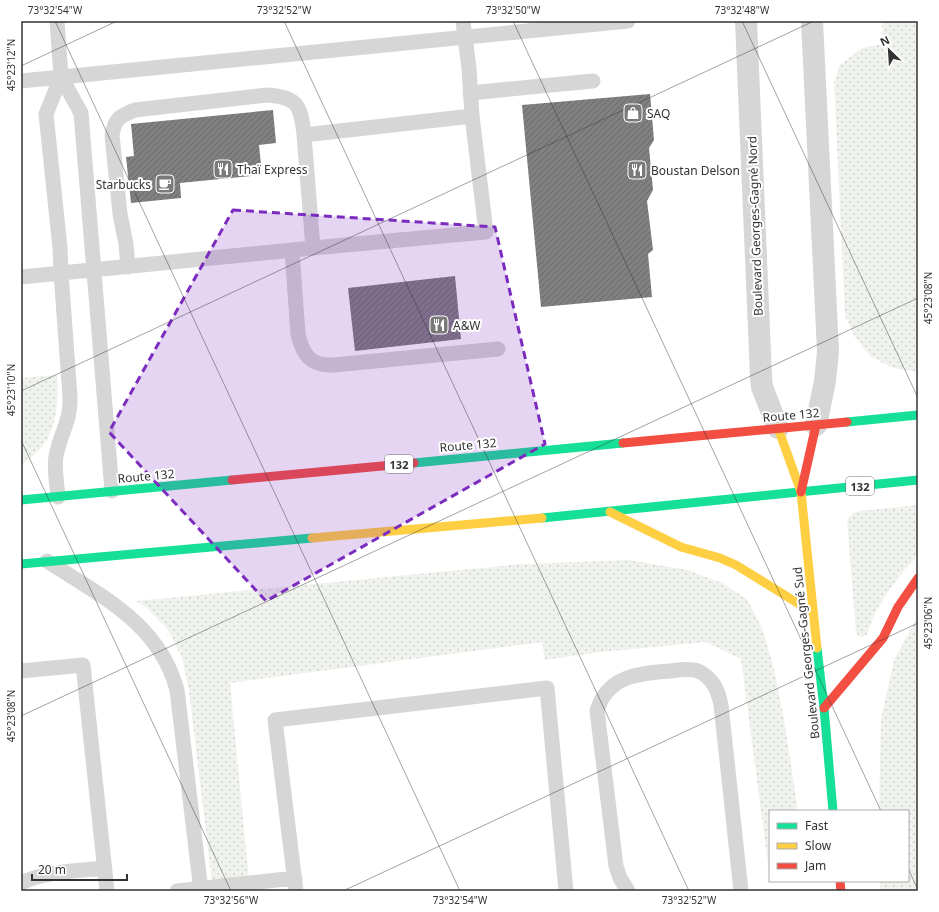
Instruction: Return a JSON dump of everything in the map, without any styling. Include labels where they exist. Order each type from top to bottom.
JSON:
[{"type":"main road","name":"Route 132","points":[[21,500],[918,415]]},
{"type":"main road","name":"Boulevard Georges-Gagné Sud","points":[[801,492],[816,425]]},
{"type":"main road","name":"Boulevard Georges-Gagné Sud","points":[[778,428],[801,492],[812,612],[824,708],[833,810]]},
{"type":"main road","name":"132","points":[[21,564],[610,512],[918,480]]},
{"type":"main road","points":[[610,512],[681,547],[720,558],[736,565],[812,612]]},
{"type":"main road","points":[[824,708],[883,638],[898,607],[918,578]]},
{"type":"street","name":"Boulevard Georges-Gagné Nord","points":[[746,21],[761,377],[762,387],[778,428]]},
{"type":"street","points":[[812,21],[828,351],[825,381],[816,425]]},
{"type":"lane","points":[[57,21],[61,77],[81,113],[112,492]]},
{"type":"lane","points":[[21,277],[486,232],[472,116],[466,37],[463,21]]},
{"type":"lane","points":[[21,81],[628,21]]},
{"type":"lane","points":[[58,497],[56,455],[69,418],[70,408],[60,248],[46,114],[61,77]]},
{"type":"lane","points":[[470,93],[593,80]]},
{"type":"lane","points":[[128,266],[126,244],[120,214],[112,135],[114,124],[122,115],[135,110],[267,95],[282,96],[292,102],[300,110],[304,134],[313,248]]},
{"type":"lane","points":[[304,134],[472,116]]},
{"type":"lane","points":[[292,251],[298,334],[300,344],[305,354],[314,362],[323,366],[498,349]]},
{"type":"lane","points":[[47,561],[134,620],[163,655],[172,674],[177,690],[201,890]]},
{"type":"lane","points":[[21,671],[83,665],[107,891]]},
{"type":"lane","points":[[628,891],[620,878],[616,866],[597,711],[605,693],[614,684],[626,678],[642,673],[681,670],[697,671],[710,679],[718,690],[722,705],[741,891]]},
{"type":"lane","points":[[177,891],[296,885],[275,720],[547,688],[566,891]]},
{"type":"lane","points":[[21,883],[33,878],[50,874],[105,868]]},
{"type":"highlighted area","points":[[233,210],[495,227],[545,444],[266,601],[109,432]]},
{"type":"shaded area","points":[[882,21],[918,21],[918,372],[893,368],[870,356],[855,337],[845,316],[834,82],[840,65],[862,48],[883,44]]},
{"type":"shaded area","points":[[57,375],[57,408],[52,429],[42,447],[21,464],[21,378]]},
{"type":"shaded area","points":[[918,505],[918,556],[905,569],[887,593],[874,615],[867,634],[862,637],[858,636],[856,632],[847,519],[853,513],[860,511]]},
{"type":"shaded area","points":[[628,560],[688,570],[722,583],[747,599],[762,628],[773,665],[784,719],[798,810],[769,810],[769,871],[741,659],[706,642],[600,652],[545,660],[542,642],[230,683],[250,891],[213,891],[189,691],[182,658],[169,631],[146,607],[136,601],[522,564]]},
{"type":"shaded area","points":[[918,616],[918,891],[880,891],[880,882],[909,882],[909,810],[879,810],[881,719],[894,660]]},
{"type":"building","points":[[650,94],[654,140],[649,148],[653,190],[647,201],[653,250],[648,254],[652,297],[541,307],[522,105]]},
{"type":"building","points":[[273,110],[276,143],[259,145],[262,175],[180,183],[181,198],[131,203],[126,157],[134,156],[131,124]]},
{"type":"building","points":[[455,276],[461,339],[355,351],[348,288]]},
{"type":"traffic: fast","points":[[847,422],[918,415]]},
{"type":"traffic: fast","points":[[414,463],[623,443]]},
{"type":"traffic: fast","points":[[21,500],[232,480]]},
{"type":"traffic: fast","points":[[542,518],[918,480]]},
{"type":"traffic: fast","points":[[21,564],[312,538]]},
{"type":"traffic: fast","points":[[817,648],[833,810]]},
{"type":"traffic: slow","points":[[778,428],[801,492],[817,648]]},
{"type":"traffic: slow","points":[[610,512],[681,547],[720,558],[736,565],[812,612]]},
{"type":"traffic: slow","points":[[312,538],[542,518]]},
{"type":"traffic: jam","points":[[623,443],[847,422]]},
{"type":"traffic: jam","points":[[801,492],[816,425]]},
{"type":"traffic: jam","points":[[232,480],[414,463]]},
{"type":"traffic: jam","points":[[824,708],[883,638],[898,607],[918,578]]},
{"type":"traffic: jam","points":[[840,882],[841,891]]},
{"type":"place","name":"SAQ","points":[[633,113]]},
{"type":"place","name":"Thaï Express","points":[[223,169]]},
{"type":"place","name":"Boustan Delson","points":[[637,170]]},
{"type":"place","name":"Starbucks","points":[[165,184]]},
{"type":"place","name":"A&W","points":[[439,325]]}]
